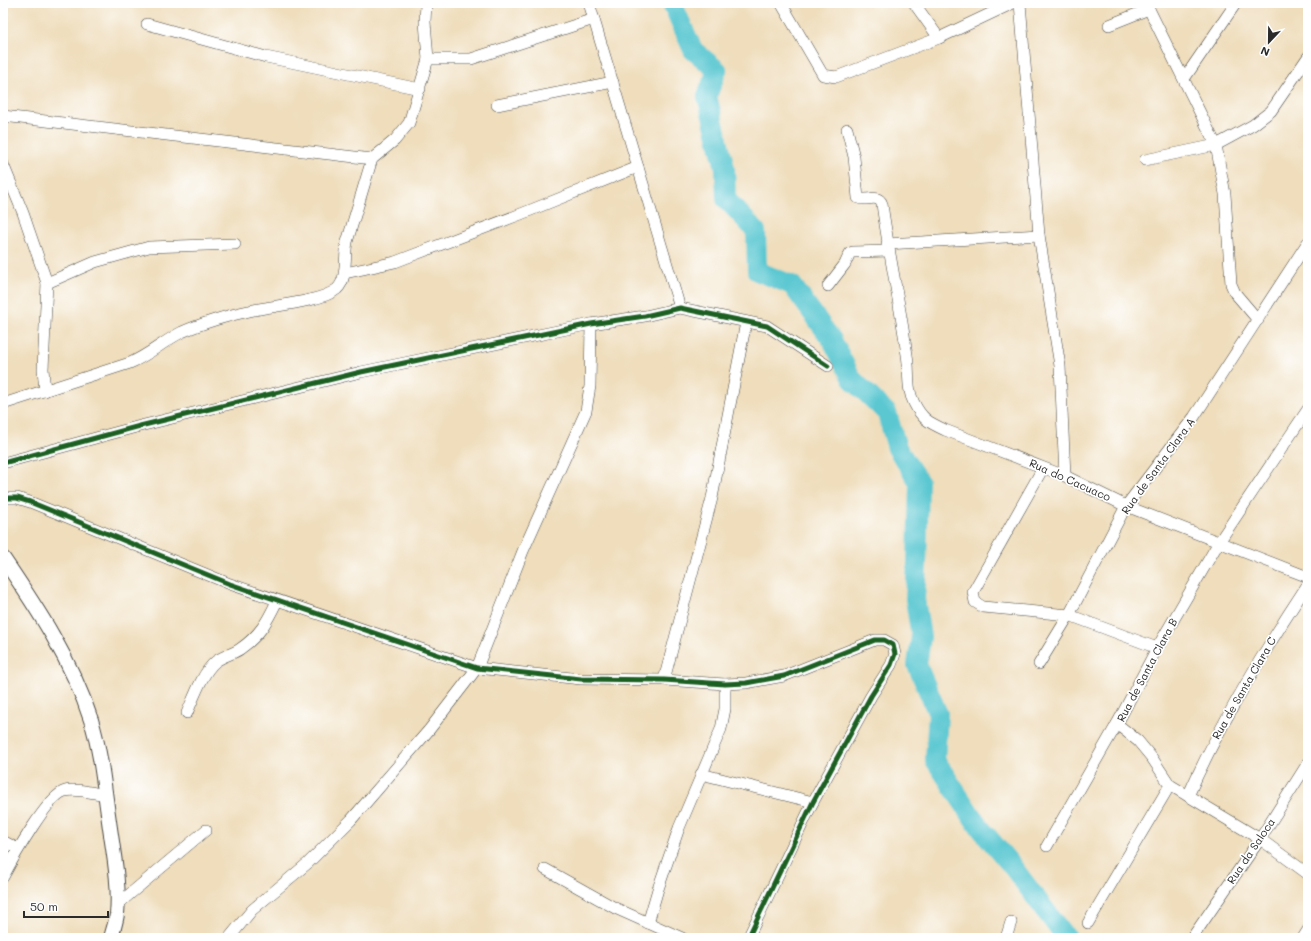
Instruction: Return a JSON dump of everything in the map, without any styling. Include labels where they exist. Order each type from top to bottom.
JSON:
[{"type":"street","points":[[3,404],[138,360],[182,332],[249,311],[302,301],[324,295],[338,288],[345,273],[345,253],[347,242],[372,159],[395,140],[409,123],[420,89],[428,59],[425,22],[426,3]]},
{"type":"street","points":[[589,3],[680,308]]},
{"type":"street","points":[[780,3],[823,75],[828,77],[836,77],[939,38],[1013,3]]},
{"type":"street","points":[[914,3],[939,38]]},
{"type":"street","points":[[1020,3],[1039,235],[1060,366],[1065,476]]},
{"type":"street","points":[[1184,79],[1236,3]]},
{"type":"street","points":[[1109,25],[1147,6],[1184,79],[1216,145],[1225,194],[1231,284],[1235,293],[1258,320]]},
{"type":"street","points":[[428,59],[471,58],[594,19]]},
{"type":"street","points":[[147,24],[266,56],[420,89]]},
{"type":"street","points":[[1145,160],[1216,145],[1253,126],[1271,112],[1308,57]]},
{"type":"street","points":[[497,105],[613,82]]},
{"type":"street","points":[[3,116],[372,159]]},
{"type":"street","points":[[847,129],[854,157],[858,198],[861,200],[878,198],[881,200],[888,248]]},
{"type":"street","points":[[3,164],[23,213],[47,283],[43,369],[45,391]]},
{"type":"street","points":[[345,273],[395,262],[638,167]]},
{"type":"street","points":[[828,286],[845,264],[850,253],[853,252],[1039,235]]},
{"type":"street","name":"Rua de Santa Clara A","points":[[1039,664],[1069,615],[1126,506],[1194,417],[1308,242]]},
{"type":"street","points":[[47,283],[95,262],[150,247],[234,244]]},
{"type":"street","name":"Rua do Cacuaco","points":[[888,248],[908,357],[909,384],[913,401],[922,417],[944,430],[1065,476],[1126,506],[1308,577]]},
{"type":"street","points":[[3,463],[140,426],[360,372],[590,324],[645,316],[680,308],[767,326],[828,366]]},
{"type":"street","points":[[664,680],[712,498],[746,322]]},
{"type":"street","points":[[229,938],[252,910],[308,863],[351,820],[429,730],[477,668],[523,551],[586,411],[590,386],[590,324]]},
{"type":"street","name":"Rua de Santa Clara B","points":[[1308,409],[1220,542],[1157,648],[1117,724],[1138,741],[1152,758],[1170,785],[1260,839],[1308,874]]},
{"type":"street","points":[[1043,468],[973,592],[975,602],[983,607],[1069,615],[1157,648]]},
{"type":"street","points":[[3,498],[17,498],[30,502],[230,584],[477,668],[581,679],[664,680],[725,684],[758,682],[784,676],[876,640],[884,640],[893,645],[895,654],[891,665],[871,696],[813,802],[748,938]]},
{"type":"street","points":[[3,558],[49,630],[79,686],[91,720],[98,749],[115,867],[118,904],[111,938]]},
{"type":"street","name":"Rua de Santa Clara C","points":[[1188,796],[1201,766],[1235,703],[1274,635],[1308,584]]},
{"type":"street","points":[[187,713],[209,668],[216,660],[240,650],[257,634],[267,622],[277,601]]},
{"type":"street","points":[[648,923],[677,835],[700,774],[723,720],[725,684]]},
{"type":"street","points":[[1047,846],[1117,724]]},
{"type":"street","name":"Rua da Saloca","points":[[1192,938],[1260,839],[1308,763]]},
{"type":"street","points":[[700,774],[813,802]]},
{"type":"street","points":[[1088,923],[1170,785]]},
{"type":"street","points":[[3,877],[18,849],[55,797],[64,791],[74,790],[105,795]]},
{"type":"street","points":[[118,904],[206,830]]},
{"type":"street","points":[[3,841],[18,849]]},
{"type":"street","points":[[544,870],[615,908],[682,938]]},
{"type":"street","points":[[1006,938],[1011,922]]},
{"type":"street","points":[[1303,938],[1308,930]]},
{"type":"waterway","points":[[672,3],[693,50],[717,70],[707,96],[725,168],[726,199],[756,231],[757,271],[792,285],[832,340],[852,379],[887,413],[897,448],[919,482],[915,599],[921,637],[917,665],[938,714],[935,760],[977,824],[1012,866],[1063,934],[1068,938]]},
{"type":"cycle path","points":[[3,463],[140,426],[361,372],[591,324],[645,316],[680,308],[767,326],[828,366]]},
{"type":"cycle path","points":[[3,498],[17,498],[30,502],[230,584],[477,668],[581,679],[664,680],[725,684],[746,683],[784,676],[875,640],[884,640],[893,645],[895,654],[891,665],[871,696],[813,802],[748,938]]}]
